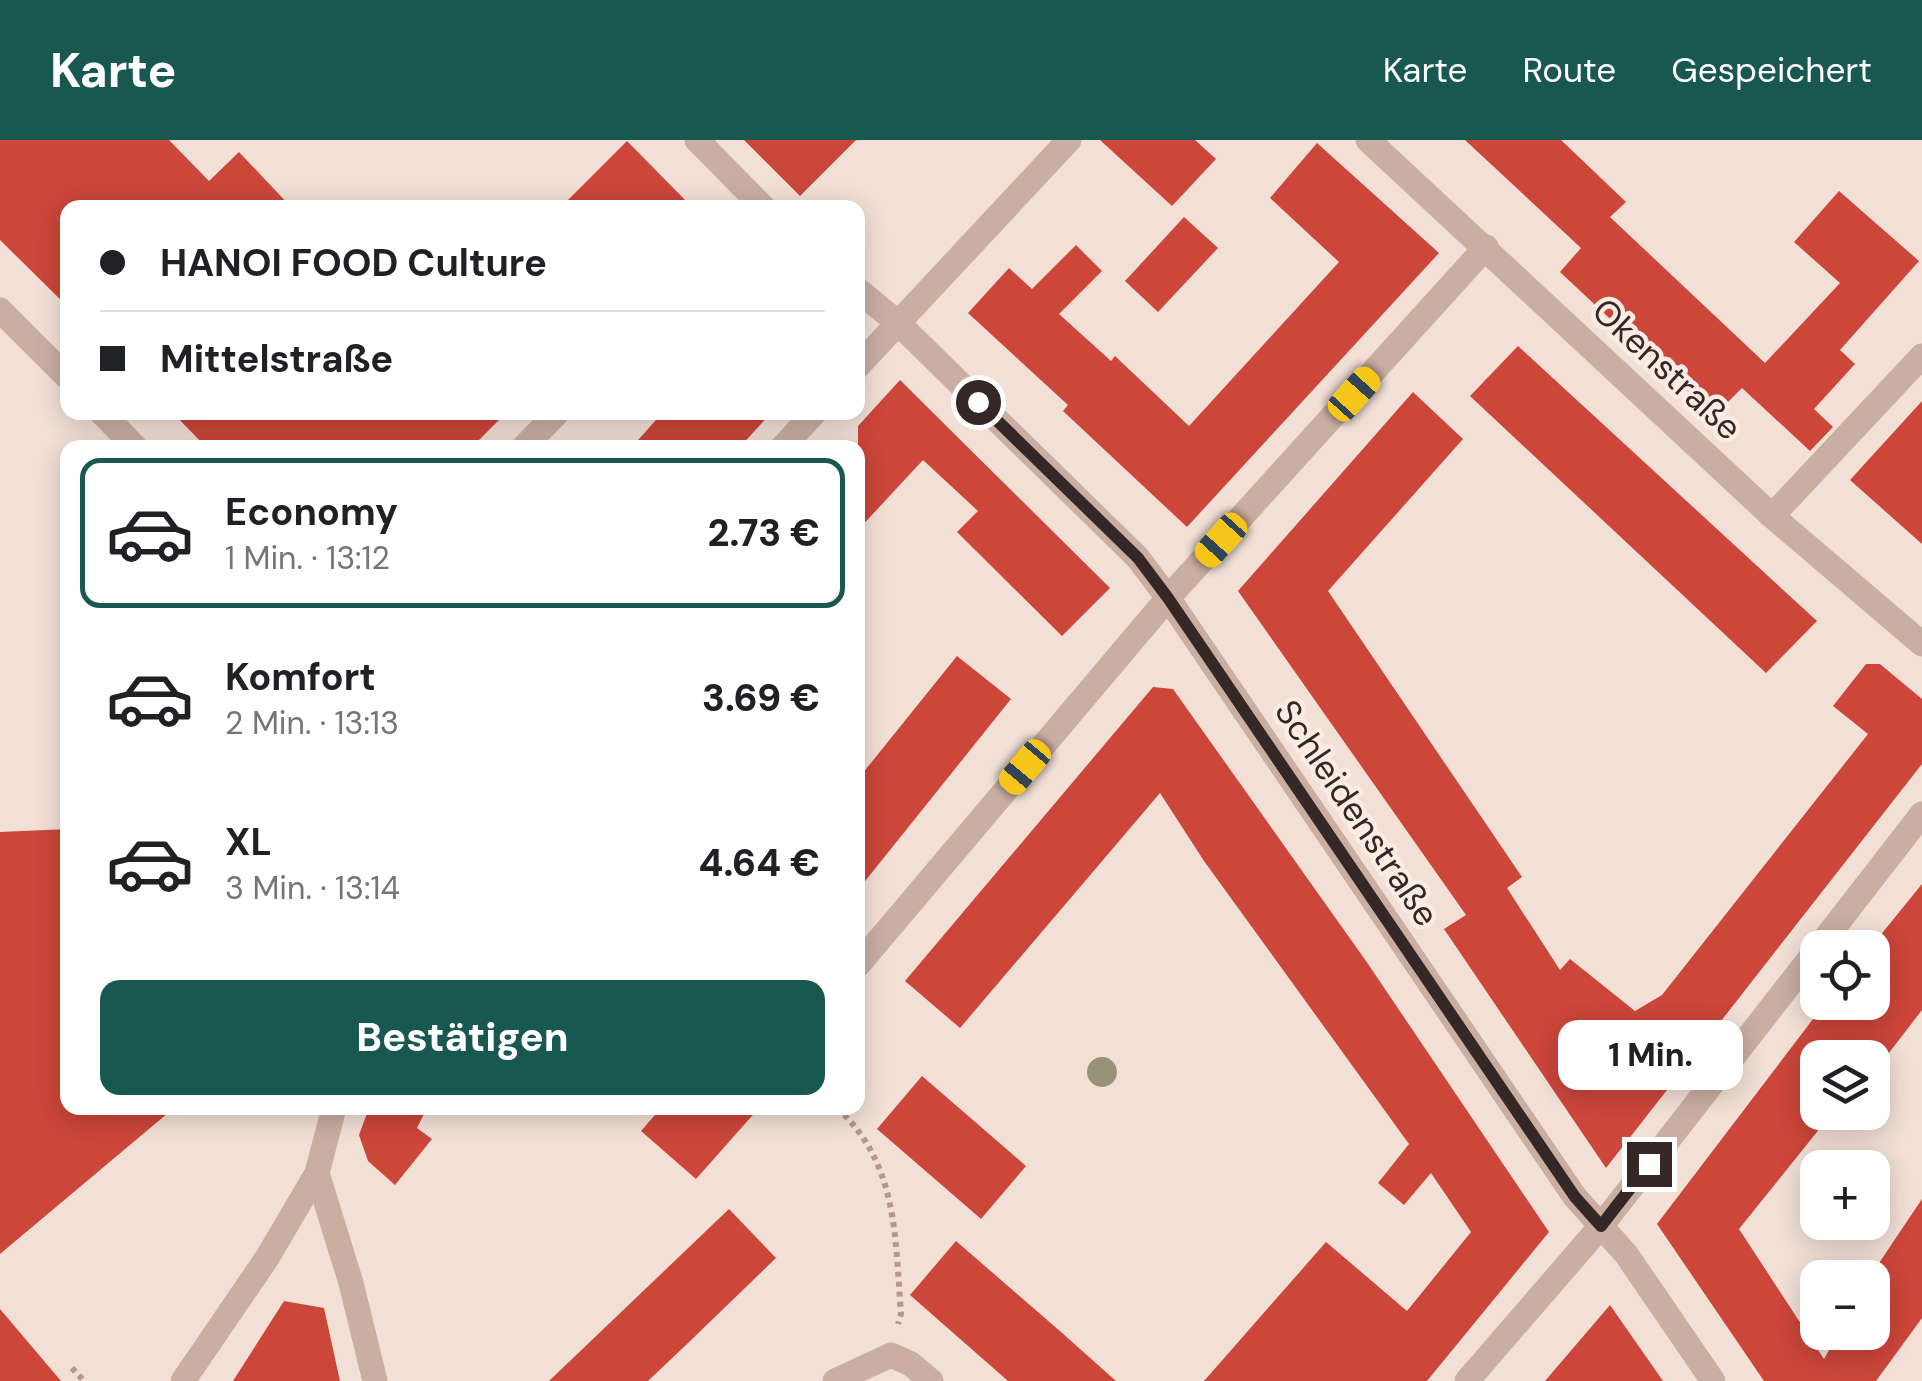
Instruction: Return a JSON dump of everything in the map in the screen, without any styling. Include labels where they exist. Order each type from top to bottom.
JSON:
[{"type":"street","points":[[697,140],[755,200]]},
{"type":"street","points":[[865,358],[1069,140]]},
{"type":"street","name":"Okenstraße","points":[[1368,140],[1772,516],[1922,644]]},
{"type":"street","points":[[865,957],[1168,598],[1486,248]]},
{"type":"street","name":"Schleidenstraße","points":[[865,296],[898,323],[1138,558],[1575,1197],[1626,1254],[1713,1381]]},
{"type":"street","points":[[0,310],[60,370]]},
{"type":"street","points":[[1772,516],[1922,356]]},
{"type":"street","points":[[110,420],[128,440]]},
{"type":"street","points":[[531,440],[550,420]]},
{"type":"street","points":[[789,440],[808,420]]},
{"type":"street","points":[[1832,930],[1922,814]]},
{"type":"street","points":[[1467,1381],[1601,1226],[1800,971]]},
{"type":"street","points":[[183,1381],[267,1258],[317,1173],[332,1115]]},
{"type":"street","points":[[317,1173],[351,1283],[375,1381]]},
{"type":"street","points":[[835,1381],[891,1356],[911,1364],[931,1381]]},
{"type":"path","points":[[844,1115],[858,1127],[873,1150],[887,1186],[900,1314],[891,1356]]},
{"type":"path","points":[[72,1368],[84,1381]]},
{"type":"building","points":[[0,140],[169,140],[209,181],[239,152],[284,200],[60,200],[60,299],[0,240]]},
{"type":"building","points":[[744,140],[856,140],[800,196]]},
{"type":"building","points":[[1100,140],[1195,140],[1216,159],[1172,206]]},
{"type":"building","points":[[1465,140],[1561,140],[1626,202],[1610,217],[1765,363],[1840,283],[1794,242],[1839,191],[1919,261],[1840,350],[1855,364],[1814,409],[1833,427],[1810,451],[1742,388],[1714,416],[1560,272],[1581,248]]},
{"type":"building","points":[[627,141],[685,200],[568,200]]},
{"type":"building","points":[[1317,143],[1439,253],[1187,527],[1063,411],[1068,405],[968,313],[1009,268],[1032,289],[1076,245],[1102,271],[1059,314],[1111,361],[1115,356],[1189,426],[1339,262],[1270,198]]},
{"type":"building","points":[[1184,217],[1218,248],[1158,312],[1125,281]]},
{"type":"building","points":[[1518,346],[1817,621],[1766,673],[1470,396]]},
{"type":"building","points":[[900,380],[1110,588],[1062,636],[957,532],[978,511],[923,460],[865,522],[865,440],[858,440],[858,426]]},
{"type":"building","points":[[1413,392],[1463,439],[1328,591],[1522,877],[1507,888],[1560,970],[1570,959],[1635,1011],[1662,995],[1868,734],[1833,706],[1866,664],[1880,664],[1922,699],[1922,764],[1606,1168],[1444,929],[1466,915],[1238,591]]},
{"type":"building","points":[[1922,401],[1922,544],[1850,480]]},
{"type":"building","points":[[180,420],[499,420],[479,440],[199,440]]},
{"type":"building","points":[[656,420],[765,420],[746,440],[638,440]]},
{"type":"building","points":[[957,656],[1011,699],[865,881],[865,770]]},
{"type":"building","points":[[1153,687],[1173,689],[1366,961],[1549,1232],[1427,1381],[1204,1381],[1326,1242],[1407,1311],[1471,1232],[1431,1173],[1404,1205],[1378,1183],[1409,1144],[1204,861],[1160,793],[960,1028],[905,981]]},
{"type":"building","points":[[60,829],[60,1115],[166,1115],[0,1254],[0,832]]},
{"type":"building","points":[[1922,884],[1922,1010],[1890,1052],[1890,1040],[1800,1040],[1800,1130],[1819,1130],[1739,1229],[1800,1322],[1800,1350],[1818,1350],[1824,1359],[1829,1350],[1890,1350],[1890,1260],[1881,1260],[1922,1199],[1922,1318],[1876,1381],[1764,1381],[1657,1224],[1812,1020],[1890,1020],[1890,930],[1885,930]]},
{"type":"building","points":[[922,1076],[1026,1166],[981,1219],[877,1129]]},
{"type":"building","points":[[366,1115],[424,1115],[417,1128],[432,1139],[395,1185],[368,1161],[359,1135]]},
{"type":"building","points":[[655,1115],[753,1115],[696,1179],[641,1131]]},
{"type":"building","points":[[729,1209],[776,1258],[687,1344],[648,1381],[549,1381]]},
{"type":"building","points":[[956,1241],[1116,1381],[1008,1381],[910,1295]]},
{"type":"building","points":[[284,1301],[324,1308],[340,1381],[233,1381]]},
{"type":"building","points":[[1610,1305],[1663,1381],[1545,1381]]},
{"type":"building","points":[[0,1309],[61,1381],[0,1381]]},
{"type":"route","points":[[978,402],[1138,558],[1575,1197],[1601,1226],[1649,1164]]}]
